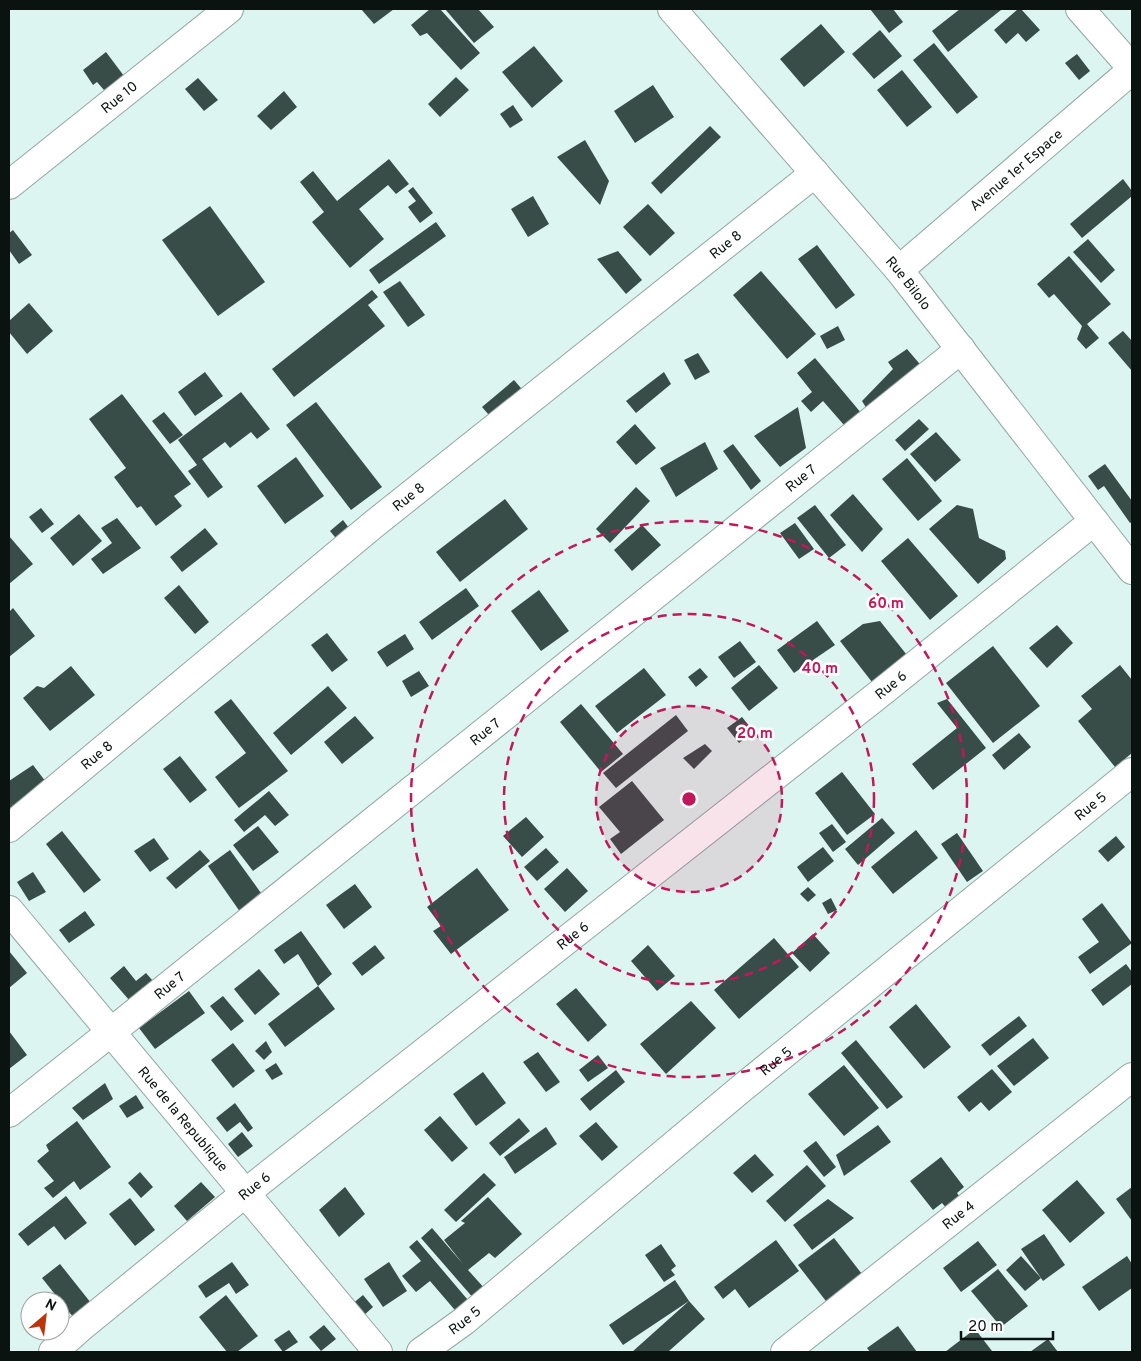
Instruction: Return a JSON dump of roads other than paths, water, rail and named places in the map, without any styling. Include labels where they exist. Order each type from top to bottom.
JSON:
[{"type":"street","name":"Rue 10","points":[[9,185],[229,9]]},
{"type":"street","name":"Rue Bilolo","points":[[672,9],[899,270],[1132,570]]},
{"type":"street","points":[[1080,9],[1132,69]]},
{"type":"street","name":"Avenue 1er Espace","points":[[899,270],[1132,69]]},
{"type":"street","name":"Rue 8","points":[[9,828],[374,524],[815,173]]},
{"type":"street","name":"Rue 7","points":[[9,1113],[961,349]]},
{"type":"street","name":"Rue 6","points":[[53,1352],[244,1194],[883,691],[1094,520]]},
{"type":"street","name":"Rue 5","points":[[421,1352],[464,1321],[735,1094],[1132,772]]},
{"type":"street","name":"Rue de la Republique","points":[[9,910],[112,1032],[244,1194],[378,1352]]},
{"type":"street","name":"Rue 4","points":[[785,1352],[1132,1077]]}]
